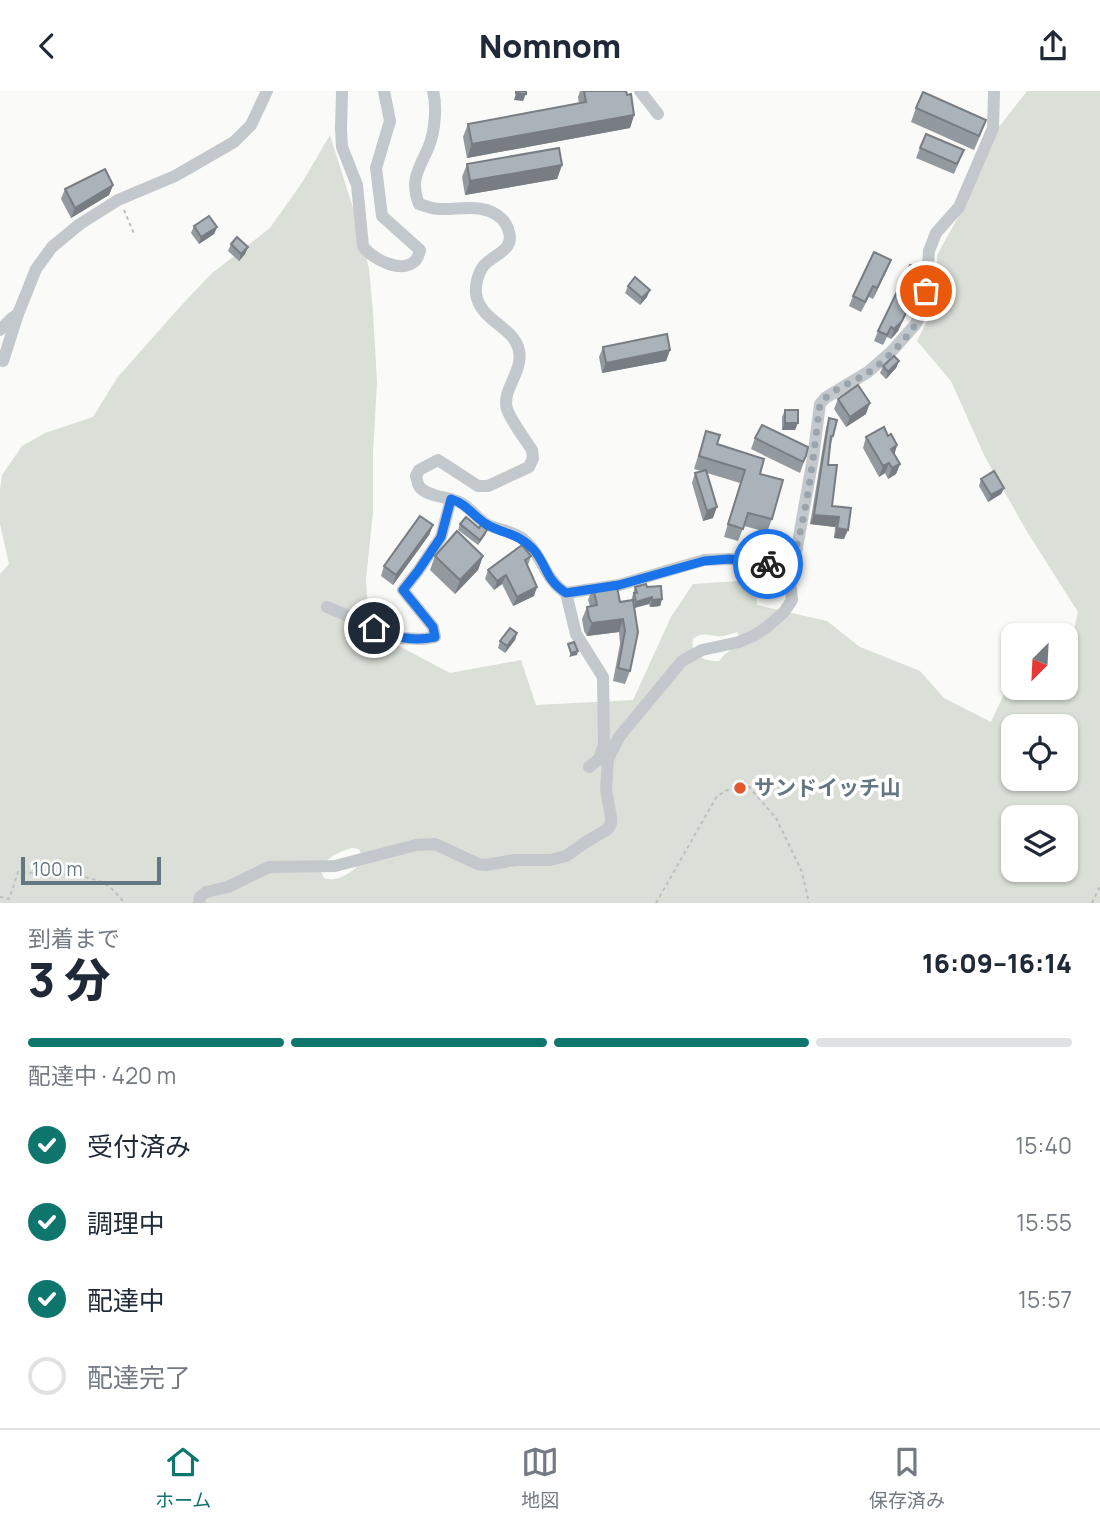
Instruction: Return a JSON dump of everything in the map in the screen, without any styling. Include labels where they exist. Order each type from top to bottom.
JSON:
[{"type":"street","points":[[3,361],[36,269],[52,247],[80,224],[118,200],[175,176],[234,142],[251,125],[267,91]]},
{"type":"street","points":[[342,91],[342,147],[357,185],[363,246],[368,254],[381,262],[408,265],[417,260],[420,250],[382,216],[376,168],[390,121],[384,91]]},
{"type":"street","points":[[433,91],[436,103],[430,143],[414,180],[414,192],[419,204],[429,208],[480,208],[491,211],[503,219],[509,229],[511,239],[506,249],[482,267],[476,293],[480,306],[489,318],[517,344],[521,358],[507,397],[507,407],[532,450],[533,459],[529,467],[488,486],[478,486],[438,460],[419,470],[416,476],[420,488],[461,502],[486,524],[523,539],[540,559],[548,577],[566,593],[619,585],[704,561],[729,559],[762,562],[789,571]]},
{"type":"street","points":[[640,91],[658,114]]},
{"type":"street","points":[[199,903],[200,897],[206,892],[228,887],[269,867],[335,866],[416,845],[435,844],[478,864],[551,860],[566,856],[608,829],[611,823],[606,790],[608,759],[619,737],[682,661],[702,650],[739,642],[755,635],[783,612],[792,600],[789,571],[797,548],[820,404],[825,398],[869,372],[915,325],[925,306],[929,251],[936,233],[959,207],[993,128],[994,91]]},
{"type":"street","points":[[0,330],[18,314]]},
{"type":"street","points":[[327,607],[400,638],[435,637],[433,627],[403,590],[441,537],[451,499]]},
{"type":"street","points":[[566,593],[576,634],[603,677],[604,745],[599,759],[589,767]]},
{"type":"path","points":[[118,200],[135,236]]},
{"type":"path","points":[[656,903],[717,796],[744,781],[776,818],[802,872],[809,903]]},
{"type":"path","points":[[0,897],[9,899],[18,872],[86,877],[103,882],[124,903]]},
{"type":"path","points":[[1092,903],[1100,886]]},
{"type":"shaded area","points":[[1027,91],[1100,91],[1100,903],[0,903],[0,574],[9,564],[0,524],[2,475],[22,446],[45,433],[93,417],[117,378],[178,309],[211,274],[270,228],[303,181],[330,135],[360,230],[369,269],[373,312],[377,382],[373,512],[366,579],[369,630],[450,673],[521,660],[536,705],[633,700],[671,617],[693,584],[755,580],[757,605],[827,621],[860,647],[920,671],[944,698],[991,722],[1001,700],[1078,700],[1078,623],[1076,623],[1078,612],[1026,530],[985,457],[951,381],[917,341],[937,301],[937,255],[961,212],[999,127]],"holes":[[[737,632],[743,641],[719,661],[703,659],[694,650],[693,639],[697,636],[724,636]],[[352,848],[359,849],[364,861],[340,878],[324,878],[320,869],[326,861]]]},
{"type":"building","points":[[584,91],[626,91],[627,95],[631,94],[634,115],[472,144],[468,124],[586,102]]},
{"type":"building","points":[[923,92],[986,120],[979,136],[916,108]]},
{"type":"building","points":[[926,134],[964,150],[957,164],[920,148]]},
{"type":"building","points":[[559,148],[562,165],[470,181],[467,164]]},
{"type":"building","points":[[105,169],[113,185],[75,208],[65,189]]},
{"type":"building","points":[[209,216],[217,227],[201,237],[194,226]]},
{"type":"building","points":[[237,237],[248,247],[241,254],[231,244]]},
{"type":"building","points":[[874,252],[891,260],[877,288],[873,286],[865,302],[853,296]]},
{"type":"building","points":[[910,265],[922,270],[921,281],[902,321],[894,329],[891,327],[887,335],[878,331]]},
{"type":"building","points":[[635,277],[650,290],[642,298],[628,286]]},
{"type":"building","points":[[667,334],[670,350],[606,363],[603,347]]},
{"type":"building","points":[[894,356],[899,361],[888,372],[883,366]]},
{"type":"building","points":[[858,385],[870,403],[850,417],[838,399]]},
{"type":"building","points":[[785,410],[798,410],[798,423],[785,423]]},
{"type":"building","points":[[829,418],[837,420],[831,436],[828,465],[837,465],[832,506],[851,508],[848,530],[837,528],[839,517],[814,515]]},
{"type":"building","points":[[762,425],[808,447],[803,462],[755,438]]},
{"type":"building","points":[[884,427],[897,445],[891,449],[900,464],[892,468],[889,463],[883,466],[866,437]]},
{"type":"building","points":[[706,431],[720,435],[717,444],[764,459],[760,474],[783,480],[772,519],[748,513],[743,529],[728,524],[745,470],[699,456]]},
{"type":"building","points":[[706,470],[717,507],[707,511],[695,473]]},
{"type":"building","points":[[994,471],[1004,488],[991,495],[981,479]]},
{"type":"building","points":[[420,516],[433,525],[396,575],[384,566]]},
{"type":"building","points":[[466,517],[479,528],[481,525],[487,530],[480,540],[460,524]]},
{"type":"building","points":[[457,531],[483,556],[460,580],[435,556]]},
{"type":"building","points":[[522,545],[531,556],[525,560],[537,587],[517,597],[506,575],[497,581],[488,570]]},
{"type":"building","points":[[616,582],[620,602],[633,600],[638,632],[630,671],[618,668],[625,631],[623,619],[592,623],[587,607],[597,605],[593,587]]},
{"type":"building","points":[[646,584],[647,587],[661,586],[662,599],[652,600],[652,597],[636,602],[635,587]]},
{"type":"building","points":[[510,628],[517,633],[507,646],[500,641]]},
{"type":"building","points":[[574,642],[578,651],[571,653],[568,644]]},
{"type":"way so far","points":[[768,564],[789,571],[797,548],[820,404],[825,398],[869,372],[891,352],[915,325],[925,306],[926,291]]},
{"type":"place","name":"サンドイッチ山","points":[[740,788]]},
{"type":"route","points":[[374,628],[400,638],[435,637],[433,627],[403,590],[441,537],[451,499],[461,502],[486,524],[523,539],[540,559],[548,577],[566,593],[619,585],[704,561],[729,559],[768,564]]}]
